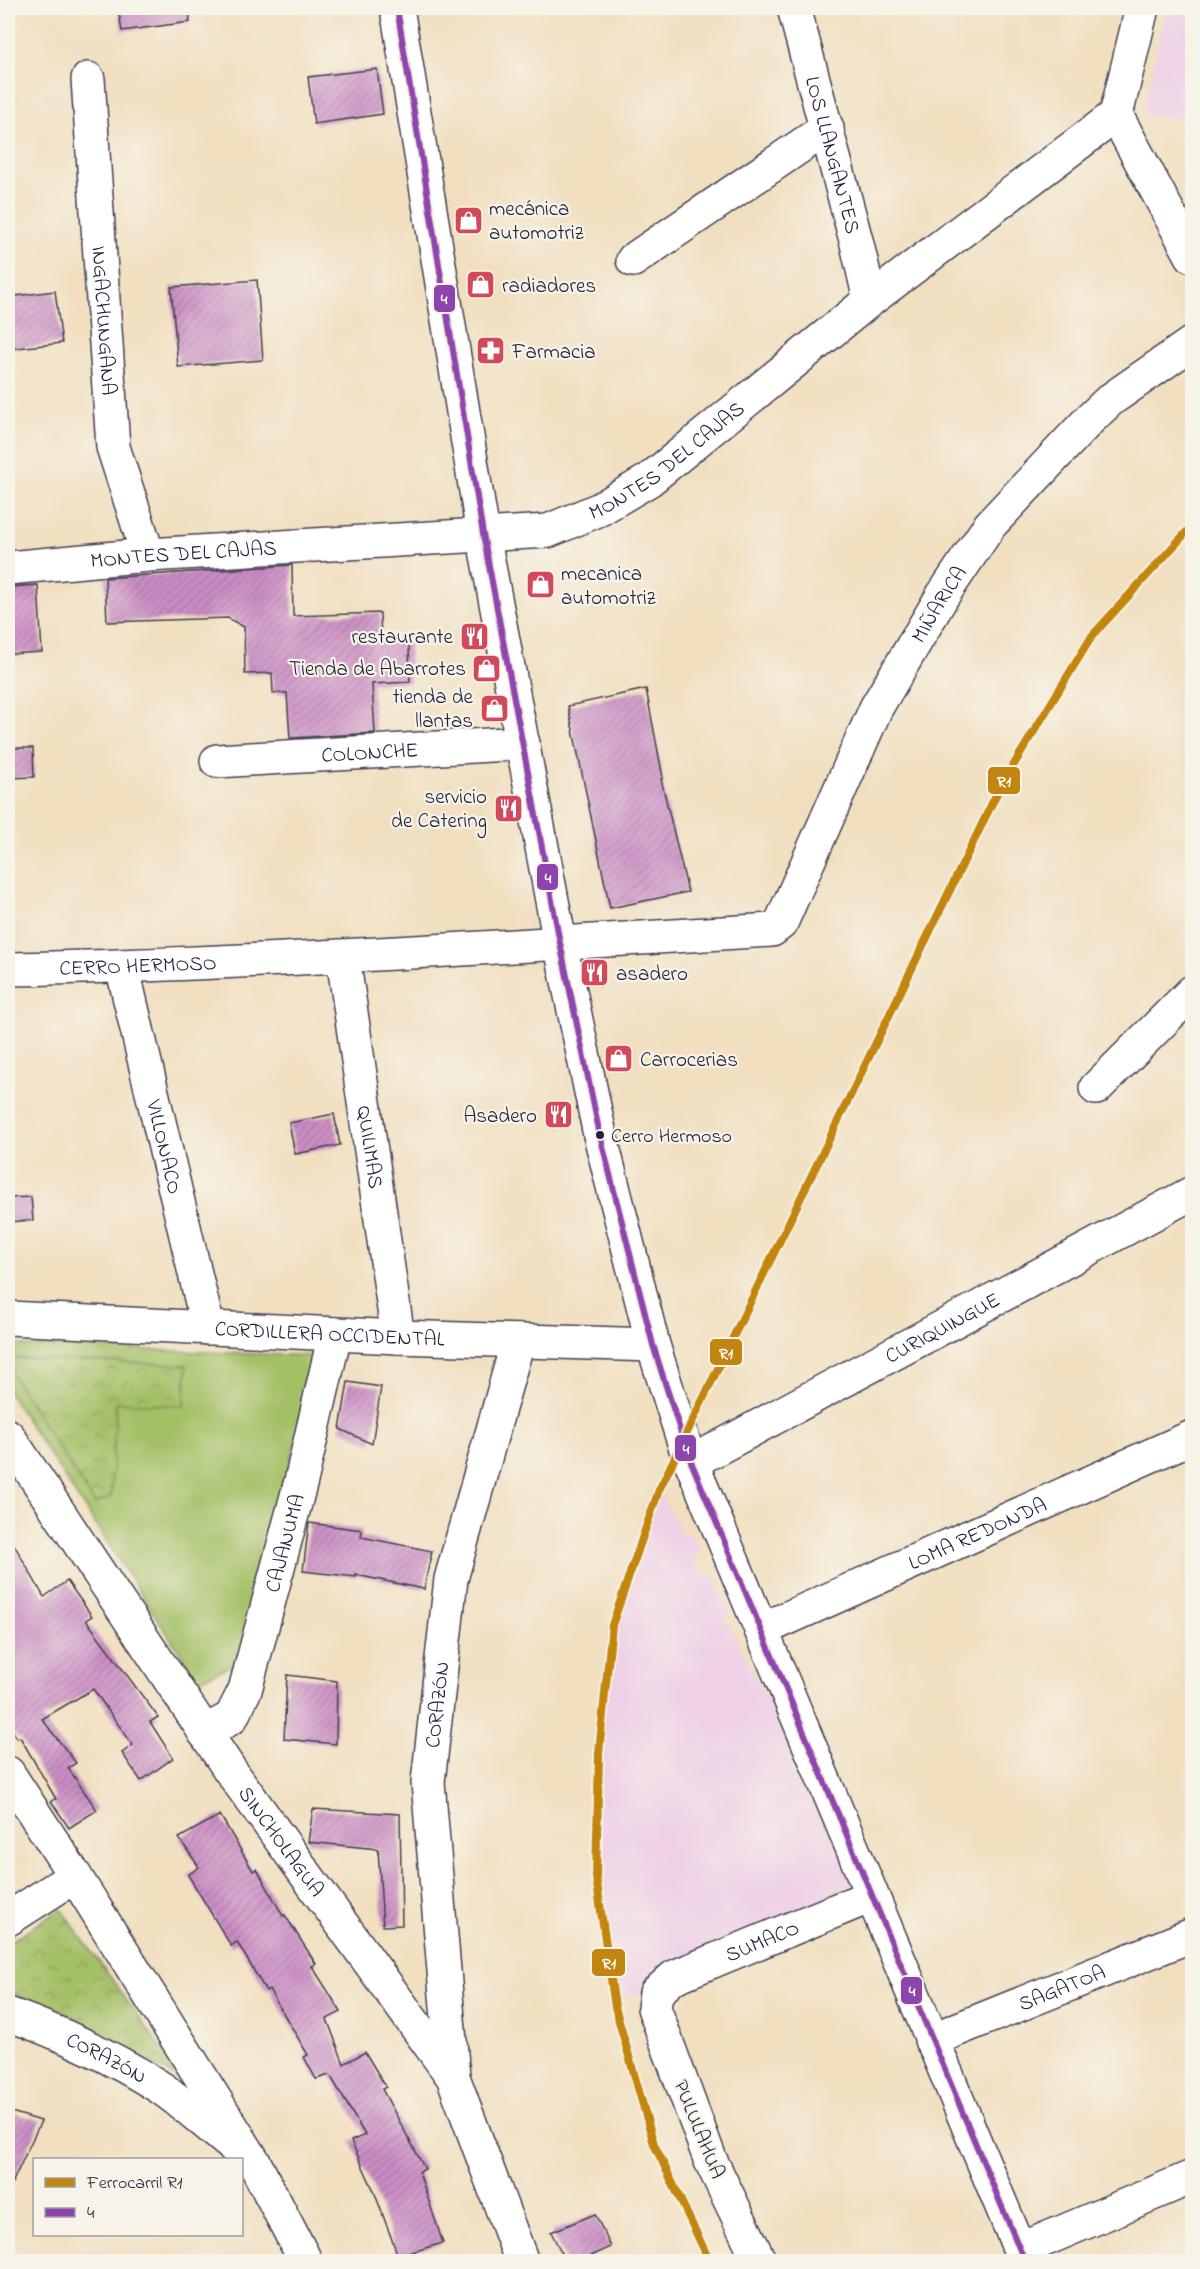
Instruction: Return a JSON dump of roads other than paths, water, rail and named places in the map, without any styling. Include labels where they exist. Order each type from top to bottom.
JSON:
[{"type":"street","points":[[397,8],[483,534],[560,943],[600,1135],[653,1345],[689,1457],[1022,2256],[1192,2177]]},
{"type":"street","name":"LOS LLANGANTES","points":[[794,8],[870,300]]},
{"type":"street","points":[[1142,8],[1116,115],[1192,256]]},
{"type":"street","name":"INGACHUNGANA","points":[[88,79],[113,447],[148,555]]},
{"type":"street","name":"MONTES DEL CAJAS","points":[[8,567],[148,555],[548,531],[600,509],[649,480],[870,300],[1116,115]]},
{"type":"street","points":[[633,261],[827,128]]},
{"type":"street","name":"MIÑARICA","points":[[772,930],[781,923],[876,708],[943,595],[990,525],[1110,400],[1192,343]]},
{"type":"street","name":"COLONCHE","points":[[218,761],[523,743]]},
{"type":"street","name":"CERRO HERMOSO","points":[[8,969],[343,957],[772,930]]},
{"type":"street","name":"QUILIMAS","points":[[343,957],[398,1337]]},
{"type":"street","name":"VILLONACO","points":[[122,966],[208,1328]]},
{"type":"street","points":[[1096,1088],[1192,992]]},
{"type":"street","name":"CURIQUINGUE","points":[[689,1457],[1192,1193]]},
{"type":"street","name":"CORDILLERA OCCIDENTAL","points":[[8,1318],[335,1335],[653,1345]]},
{"type":"street","name":"CAJANUMA","points":[[204,1732],[231,1718],[244,1690],[298,1492],[335,1335]]},
{"type":"street","name":"CORAZÓN","points":[[453,2077],[428,1782],[451,1579],[518,1341]]},
{"type":"street","name":"SINCHOLAGUA","points":[[8,1436],[204,1732],[453,2077],[522,2262]]},
{"type":"street","name":"LOMA REDONDA","points":[[761,1629],[1192,1437]]},
{"type":"street","name":"CORAZÓN","points":[[8,1773],[254,2162],[306,2262]]},
{"type":"street","points":[[8,1919],[75,1876]]},
{"type":"street","name":"SUMACO","points":[[656,1993],[674,1977],[871,1896]]},
{"type":"street","name":"SAGATOA","points":[[931,2040],[1192,1935]]},
{"type":"street","name":"PULULAHUA","points":[[656,1993],[654,2008],[710,2159],[760,2262]]},
{"type":"street","name":"CORAZÓN","points":[[8,2014],[79,2042],[124,2066],[162,2089],[254,2162]]},
{"type":"rail line","name":"R1","points":[[710,2262],[654,2144],[615,2007],[596,1877],[599,1753],[612,1625],[659,1490],[999,789],[1092,636],[1192,526]]},
{"type":"place","name":"mecánica automotriz","points":[[468,220]]},
{"type":"place","name":"radiadores","points":[[481,285]]},
{"type":"place","name":"Farmacia","points":[[491,351]]},
{"type":"place","name":"mecanica automotriz","points":[[540,585]]},
{"type":"place","name":"restaurante","points":[[474,636]]},
{"type":"place","name":"Tienda de Abarrotes","points":[[487,668]]},
{"type":"place","name":"tienda de llantas","points":[[494,708]]},
{"type":"place","name":"servicio de Catering","points":[[508,808]]},
{"type":"place","name":"asadero","points":[[595,973]]},
{"type":"place","name":"Carrocerias","points":[[619,1059]]},
{"type":"place","name":"Asadero","points":[[558,1115]]},
{"type":"place","name":"Cerro Hermoso","points":[[600,1135]]}]
